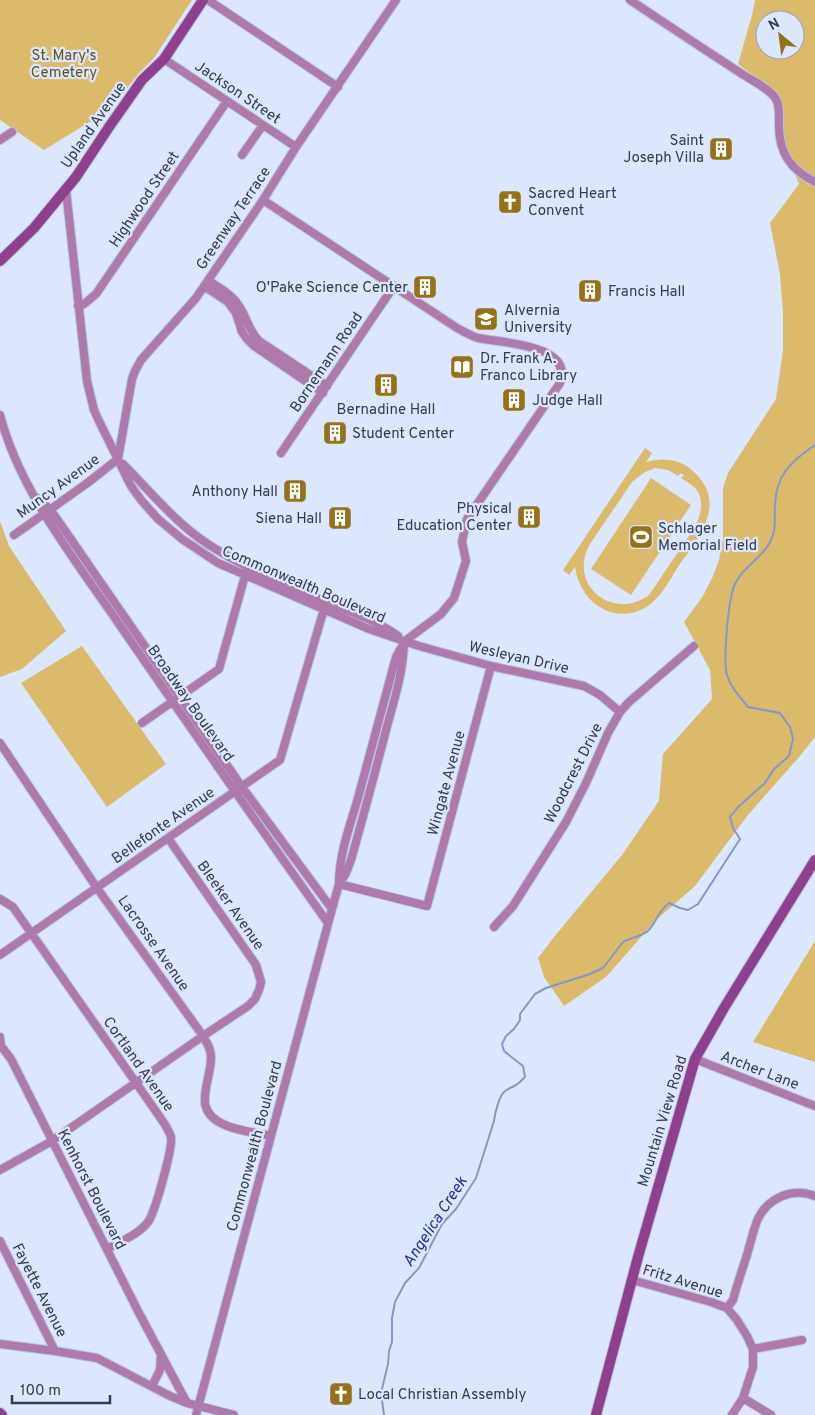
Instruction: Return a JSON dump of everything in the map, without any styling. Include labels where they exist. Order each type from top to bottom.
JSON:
[{"type":"street","name":"Upland Avenue","points":[[0,261],[34,228],[66,190],[142,80],[164,58],[203,0]]},
{"type":"street","points":[[208,0],[338,87]]},
{"type":"street","name":"Greenway Terrace","points":[[118,459],[135,371],[141,360],[162,334],[192,303],[396,0]]},
{"type":"street","points":[[630,0],[775,98],[778,105],[782,150],[795,168],[815,182]]},
{"type":"street","name":"Jackson Street","points":[[164,58],[296,147]]},
{"type":"street","name":"Highwood Street","points":[[78,306],[84,304],[96,294],[227,101]]},
{"type":"street","name":"Greenway Terrace","points":[[242,155],[263,125]]},
{"type":"street","points":[[0,140],[12,132]]},
{"type":"street","name":"Commonwealth Boulevard","points":[[66,190],[87,381],[98,418],[131,486],[141,500],[158,519],[182,539],[218,563],[324,605],[363,617],[388,628],[405,641],[403,662],[376,768],[351,860],[339,884],[328,922],[196,1415]]},
{"type":"street","points":[[263,200],[457,328],[476,337],[513,343],[547,353],[553,356],[561,366],[560,383],[467,519],[462,542],[466,562],[454,598],[441,614],[405,641]]},
{"type":"street","points":[[206,283],[228,302],[236,313],[242,332],[254,346],[325,389]]},
{"type":"street","name":"Bornemann Road","points":[[281,453],[394,286]]},
{"type":"street","name":"Broadway Boulevard","points":[[0,415],[10,448],[36,496],[332,909]]},
{"type":"street","name":"Commonwealth Boulevard","points":[[118,459],[180,524],[218,551],[324,605]]},
{"type":"street","name":"Muncy Avenue","points":[[14,535],[118,459]]},
{"type":"street","name":"Broadway Boulevard","points":[[47,511],[173,702],[328,922]]},
{"type":"street","points":[[142,723],[219,670],[248,566]]},
{"type":"street","name":"Bellefonte Avenue","points":[[0,955],[280,760],[324,605]]},
{"type":"street","name":"Wesleyan Drive","points":[[405,641],[491,666],[584,686],[600,695],[620,712]]},
{"type":"street","name":"Woodcrest Drive","points":[[494,927],[513,906],[566,822],[608,733],[620,712],[694,646]]},
{"type":"street","name":"Wingate Avenue","points":[[339,884],[427,906],[491,666]]},
{"type":"street","name":"Lacrosse Avenue","points":[[0,743],[97,888],[203,1036],[211,1054],[204,1098],[210,1113],[215,1119],[226,1125],[271,1136]]},
{"type":"street","name":"Bleeker Avenue","points":[[0,1170],[52,1142],[238,1013],[248,1006],[259,990],[261,982],[256,965],[168,838]]},
{"type":"street","name":"Mountain View Road","points":[[596,1415],[695,1059],[724,1008],[815,860]]},
{"type":"street","name":"Cortland Avenue","points":[[0,899],[13,907],[32,933],[167,1129],[171,1141],[170,1153],[149,1220],[133,1236],[107,1249]]},
{"type":"street","name":"Kenhorst Boulevard","points":[[0,1037],[0,1046],[11,1059],[187,1403]]},
{"type":"street","name":"Archer Lane","points":[[695,1059],[815,1106]]},
{"type":"street","points":[[727,1308],[733,1300],[757,1222],[766,1207],[776,1199],[789,1194],[806,1193],[815,1196]]},
{"type":"street","name":"Fayette Avenue","points":[[0,1241],[55,1351]]},
{"type":"street","name":"Fritz Avenue","points":[[632,1280],[727,1308],[742,1328],[752,1349]]},
{"type":"street","points":[[732,1415],[743,1398],[752,1367],[752,1349],[802,1340]]},
{"type":"street","points":[[0,1344],[97,1358],[170,1396],[187,1403],[234,1415]]},
{"type":"street","points":[[152,1386],[160,1370],[161,1354]]},
{"type":"street","points":[[743,1398],[770,1415]]},
{"type":"green space","name":"St. Mary's Cemetery","points":[[0,0],[192,0],[154,58],[138,74],[111,109],[44,150],[0,120]]},
{"type":"green space","points":[[755,0],[815,0],[815,737],[748,815],[695,886],[656,920],[606,977],[564,1006],[544,977],[538,958],[622,855],[659,801],[663,754],[712,699],[710,670],[684,622],[703,596],[719,560],[723,539],[723,488],[728,473],[776,399],[783,350],[783,312],[780,274],[770,223],[799,184],[784,146],[779,95],[738,64]]},
{"type":"green space","points":[[645,448],[652,453],[646,462],[672,460],[678,462],[690,468],[705,485],[709,497],[706,522],[664,588],[648,606],[636,612],[623,614],[601,608],[584,591],[578,580],[575,567],[569,575],[563,570]],"holes":[[[655,468],[668,470],[678,476],[681,473],[684,475],[681,478],[692,485],[700,497],[699,517],[695,527],[649,595],[635,602],[621,604],[608,601],[597,595],[589,585],[584,573],[584,559],[590,544],[632,482],[645,472]]]},
{"type":"green space","name":"Schlager Memorial Field","points":[[651,478],[691,505],[631,595],[591,569]]},
{"type":"green space","points":[[0,521],[9,546],[66,631],[22,669],[0,677]]},
{"type":"green space","points":[[82,646],[166,764],[107,807],[21,683]]},
{"type":"green space","points":[[815,941],[815,1062],[753,1042]]},
{"type":"waterway","name":"Angelica Creek","points":[[384,1415],[381,1393],[392,1342],[392,1318],[395,1302],[405,1283],[419,1268],[442,1224],[456,1209],[476,1178],[501,1097],[505,1091],[525,1077],[523,1066],[504,1051],[502,1044],[506,1036],[514,1029],[520,1020],[520,1014],[535,994],[546,988],[603,968],[623,942],[649,930],[669,903],[688,910],[698,904],[740,839],[733,828],[730,817],[738,807],[765,783],[774,769],[789,756],[793,739],[790,727],[780,713],[748,707],[731,684],[726,668],[727,628],[733,589],[736,582],[739,576],[767,548],[772,537],[778,485],[792,463],[815,445]]},
{"type":"place","name":"Saint Joseph Villa","points":[[721,149]]},
{"type":"place","name":"Sacred Heart Convent","points":[[510,202]]},
{"type":"place","name":"O'Pake Science Center","points":[[425,287]]},
{"type":"place","name":"Francis Hall","points":[[590,291]]},
{"type":"place","name":"Alvernia University","points":[[486,319]]},
{"type":"place","name":"Dr. Frank A. Franco Library","points":[[462,367]]},
{"type":"place","name":"Bernadine Hall","points":[[386,385]]},
{"type":"place","name":"Judge Hall","points":[[514,400]]},
{"type":"place","name":"Student Center","points":[[335,433]]},
{"type":"place","name":"Anthony Hall","points":[[295,491]]},
{"type":"place","name":"Physical Education Center","points":[[529,517]]},
{"type":"place","name":"Siena Hall","points":[[340,518]]},
{"type":"place","name":"Schlager Memorial Field","points":[[641,537]]},
{"type":"place","name":"Local Christian Assembly","points":[[341,1394]]}]
